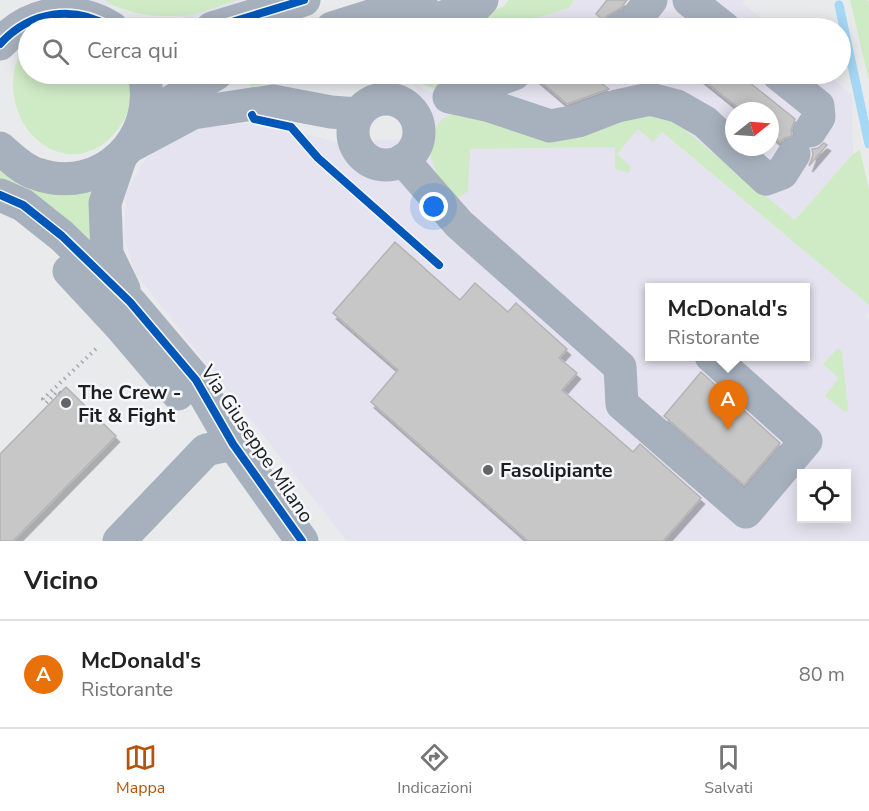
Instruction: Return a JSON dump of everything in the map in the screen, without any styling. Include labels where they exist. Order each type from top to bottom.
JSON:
[{"type":"street","points":[[5,39],[14,12],[14,0]]},
{"type":"street","points":[[72,0],[98,18]]},
{"type":"street","points":[[245,18],[304,0]]},
{"type":"street","points":[[364,18],[421,0]]},
{"type":"street","points":[[440,18],[476,6],[482,0]]},
{"type":"street","points":[[637,18],[651,0]]},
{"type":"street","points":[[689,0],[712,18]]},
{"type":"street","points":[[38,18],[60,13],[94,18]]},
{"type":"street","points":[[5,39],[18,28]]},
{"type":"street","points":[[130,302],[107,254],[105,203],[147,102],[146,84]]},
{"type":"street","points":[[0,148],[22,168],[37,174],[70,179],[86,176],[105,168],[132,140],[203,84]]},
{"type":"street","points":[[449,97],[486,84]]},
{"type":"street","points":[[400,97],[419,132],[417,143],[412,153],[393,165],[371,162],[356,145],[353,134],[358,114],[374,101],[400,97],[449,97],[490,106],[550,126],[578,120],[617,106],[650,99],[677,106],[705,122],[766,179],[782,173],[819,117],[818,106],[790,84]]},
{"type":"street","points":[[132,140],[194,113],[273,101],[331,112],[358,114]]},
{"type":"street","points":[[403,160],[459,224],[621,367],[622,404],[746,512],[806,441],[716,361]]},
{"type":"street","name":"Via Giuseppe Milano","points":[[0,195],[23,205],[62,236],[130,302],[196,380],[233,444],[302,541]]},
{"type":"street","name":"Via Giuseppe Milano","points":[[0,218],[15,224],[50,251],[121,327],[179,394],[233,444]]},
{"type":"street","points":[[119,541],[206,450],[233,444]]},
{"type":"path","points":[[60,393],[58,391],[46,402],[43,399],[82,362]]},
{"type":"shaded area","points":[[71,0],[245,0],[192,18]]},
{"type":"shaded area","points":[[574,0],[744,0],[742,3],[761,18],[536,18],[569,8]]},
{"type":"shaded area","points":[[415,84],[431,93],[451,92],[460,84],[839,84],[852,95],[853,154],[795,220],[657,107],[442,119],[431,132]]},
{"type":"shaded area","points":[[259,122],[340,143],[431,137],[430,155],[468,191],[469,149],[615,147],[615,169],[630,166],[616,155],[638,129],[661,132],[869,305],[869,312],[865,317],[869,320],[869,541],[347,541],[135,273],[124,238],[126,193],[142,164],[162,144],[187,129]]},
{"type":"green space","points":[[104,0],[237,0],[193,14],[166,16],[134,12]]},
{"type":"green space","points":[[509,0],[574,0],[569,8],[536,18],[469,18],[503,7]]},
{"type":"green space","points":[[850,0],[869,2],[869,81]]},
{"type":"green space","points":[[18,62],[18,84],[129,84],[130,94],[127,114],[120,126],[102,144],[83,153],[63,153],[45,146],[30,132],[19,114],[13,91],[15,66]]},
{"type":"green space","points":[[423,84],[456,84],[446,88]]},
{"type":"green space","points":[[657,107],[795,220],[853,154],[860,150],[869,190],[869,305],[662,132],[653,142],[638,129],[617,154],[630,166],[629,173],[615,169],[615,147],[470,149],[468,191],[456,199],[438,177],[430,155],[431,132],[442,119],[457,112],[515,124]]},
{"type":"green space","points":[[0,165],[99,186],[96,250],[57,210],[9,184],[0,182]]},
{"type":"green space","points":[[838,348],[842,352],[848,410],[845,412],[825,396],[839,378],[823,364]]},
{"type":"building","points":[[607,0],[627,0],[621,8],[606,18],[601,18],[596,14]]},
{"type":"building","points":[[544,84],[602,84],[609,89],[567,104]]},
{"type":"building","points":[[708,84],[751,84],[774,102],[731,102]]},
{"type":"building","points":[[779,106],[795,119],[791,130],[792,136],[780,142]]},
{"type":"building","points":[[824,143],[827,145],[809,166],[813,155],[812,149]]},
{"type":"building","points":[[395,242],[460,300],[475,283],[508,312],[516,303],[567,349],[559,358],[577,373],[562,390],[633,452],[640,444],[701,498],[663,541],[528,541],[371,402],[398,370],[333,313]]},
{"type":"building","points":[[701,372],[780,443],[744,485],[664,416]]},
{"type":"building","points":[[66,387],[116,436],[13,541],[0,541],[0,454]]},
{"type":"waterway","points":[[839,5],[842,18]]},
{"type":"waterway","points":[[851,61],[869,144]]},
{"type":"cycle path","points":[[245,18],[304,0]]},
{"type":"cycle path","points":[[39,18],[68,14],[90,18]]},
{"type":"cycle path","points":[[0,44],[18,29]]},
{"type":"cycle path","points":[[252,115],[254,119],[291,127],[318,158],[439,265]]},
{"type":"cycle path","points":[[0,195],[23,205],[62,236],[130,302],[196,380],[233,444],[302,541]]},
{"type":"place","name":"The Crew - Fit & Fight","points":[[66,403]]},
{"type":"place","name":"McDonald's","points":[[728,430]]},
{"type":"place","name":"Fasolipiante","points":[[488,470]]}]
